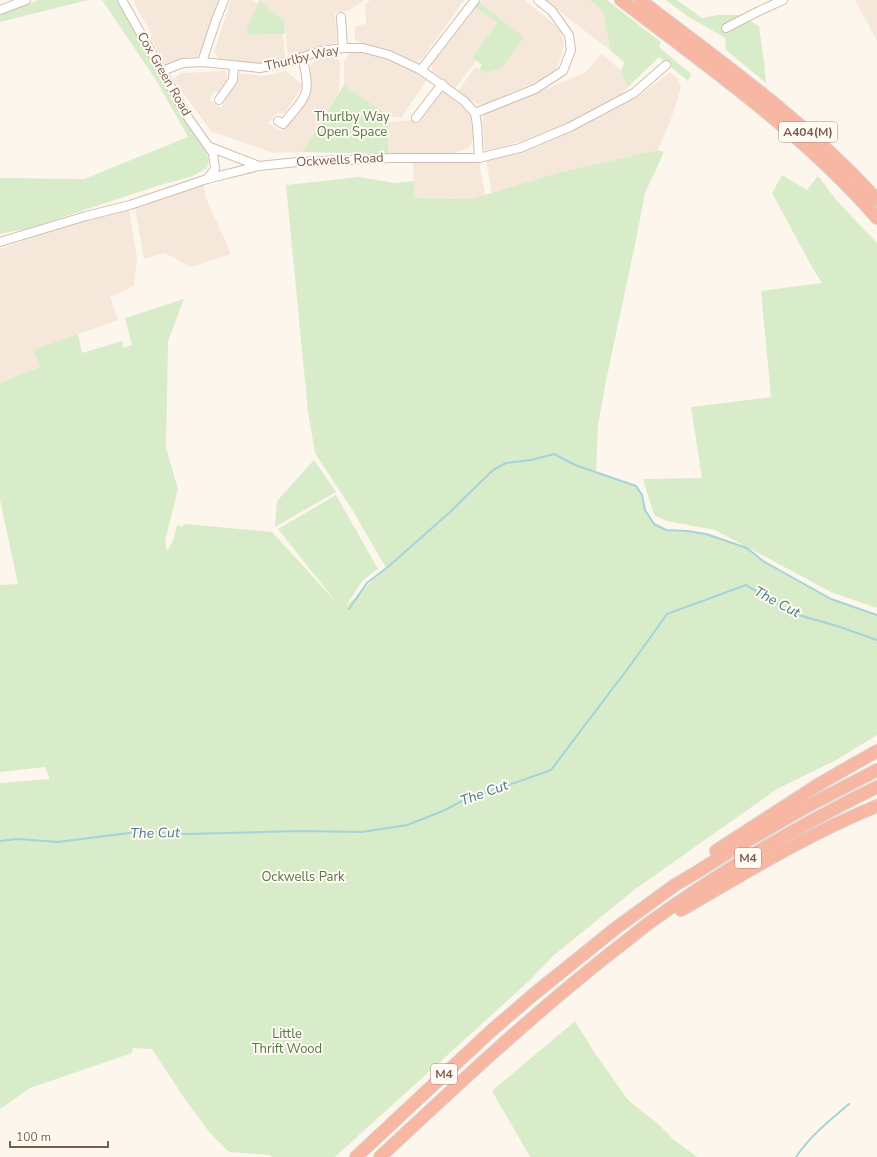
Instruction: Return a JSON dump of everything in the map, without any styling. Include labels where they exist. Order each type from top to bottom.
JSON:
[{"type":"highway","name":"A404(M)","points":[[621,0],[744,94],[792,134],[843,180],[877,218]]},
{"type":"highway","name":"A404(M)","points":[[640,0],[798,123],[841,163],[877,200]]},
{"type":"highway","name":"M4","points":[[356,1157],[449,1070],[534,994],[616,928],[675,885],[719,849],[822,783],[877,751]]},
{"type":"highway","name":"M4","points":[[675,885],[778,822],[877,770]]},
{"type":"highway","name":"M4","points":[[380,1157],[525,1023],[647,924],[731,868],[792,832],[877,787]]},
{"type":"highway","name":"M4","points":[[626,941],[775,856],[823,831],[877,806]]},
{"type":"street","points":[[0,10],[26,0]]},
{"type":"street","name":"Cox Green Road","points":[[122,0],[189,119],[214,153],[215,169],[207,179]]},
{"type":"street","points":[[202,62],[224,0]]},
{"type":"street","points":[[421,70],[475,0]]},
{"type":"street","points":[[479,158],[478,125],[475,113],[535,89],[563,71],[571,50],[568,35],[552,11],[538,0]]},
{"type":"street","points":[[726,28],[783,0]]},
{"type":"street","points":[[341,17],[343,48]]},
{"type":"street","name":"Thurlby Way","points":[[162,72],[183,63],[202,62],[260,68],[288,62],[321,51],[343,48],[363,48],[389,55],[421,70],[464,101],[475,113]]},
{"type":"street","points":[[278,120],[283,124],[306,95],[308,84],[302,57]]},
{"type":"street","points":[[219,100],[233,80],[234,66]]},
{"type":"street","name":"Ockwells Road","points":[[0,242],[86,216],[130,205],[207,179],[260,166],[298,162],[392,158],[479,158],[520,148],[570,127],[634,94],[666,66]]},
{"type":"street","points":[[416,118],[442,84]]},
{"type":"street","points":[[210,147],[260,166]]},
{"type":"shaded area","points":[[134,0],[220,0],[202,50],[196,57],[188,57],[172,65],[164,63],[150,37],[152,35],[136,7]]},
{"type":"shaded area","points":[[231,0],[252,0],[258,4],[247,28],[247,35],[283,34],[285,57],[259,64],[219,59],[214,52]]},
{"type":"shaded area","points":[[258,0],[364,0],[350,10],[335,13],[337,42],[288,56],[284,20]]},
{"type":"shaded area","points":[[370,0],[464,0],[422,59],[416,62],[355,40],[355,26],[366,24],[365,5]]},
{"type":"shaded area","points":[[481,0],[525,0],[559,28],[564,44],[558,67],[549,77],[482,105],[473,102],[458,91],[475,67],[485,73],[524,37],[479,2]]},
{"type":"shaded area","points":[[545,0],[590,0],[602,10],[611,51]]},
{"type":"shaded area","points":[[855,0],[877,0],[877,41]]},
{"type":"shaded area","points":[[475,7],[497,23],[472,58],[476,61],[455,89],[432,71],[431,62]]},
{"type":"shaded area","points":[[350,53],[363,53],[386,59],[420,75],[427,80],[401,118],[389,116],[344,85],[344,61]]},
{"type":"shaded area","points":[[327,54],[334,54],[340,62],[339,92],[302,152],[273,153],[211,131],[173,79],[181,73],[226,71],[227,81],[219,92],[214,92],[209,100],[221,108],[225,102],[225,96],[238,81],[239,73],[264,76],[286,71],[303,85],[285,113],[276,113],[268,123],[281,131],[309,96],[312,85],[310,66],[316,59]]},
{"type":"shaded area","points":[[601,54],[621,70],[628,87],[619,96],[577,119],[531,139],[485,151],[482,119],[486,113],[585,73]]},
{"type":"shaded area","points":[[670,72],[678,79],[681,88],[671,119],[658,150],[561,172],[492,193],[486,160],[535,147],[602,116],[639,96]]},
{"type":"shaded area","points":[[442,91],[465,109],[471,118],[473,138],[470,147],[450,155],[388,154],[389,122],[412,120],[418,124]]},
{"type":"shaded area","points":[[413,162],[479,162],[485,195],[471,199],[414,198]]},
{"type":"shaded area","points":[[203,182],[206,198],[231,254],[191,267],[165,253],[144,259],[135,209]]},
{"type":"shaded area","points":[[129,208],[137,259],[134,286],[110,297],[118,320],[33,350],[40,367],[0,383],[0,249],[40,235]]},
{"type":"green space","points":[[38,0],[88,0],[0,22],[0,15]]},
{"type":"green space","points":[[102,0],[118,0],[209,158],[207,168],[193,176],[157,186],[30,228],[0,234],[0,178],[84,179],[188,137],[156,80]]},
{"type":"green space","points":[[590,0],[607,0],[661,42],[659,47],[691,74],[688,81],[659,57],[628,87],[621,70],[625,63],[611,51],[602,10]]},
{"type":"green space","points":[[666,0],[677,0],[702,18],[718,15],[739,15],[759,26],[766,83],[726,50],[725,38],[687,16]]},
{"type":"green space","points":[[259,1],[284,20],[285,34],[247,35],[247,28]]},
{"type":"green space","points":[[479,2],[524,37],[501,69],[485,73],[479,69],[482,65],[472,58],[497,23],[475,7]]},
{"type":"green space","name":"Thurlby Way Open Space","points":[[344,85],[389,116],[388,154],[302,152]]},
{"type":"green space","name":"Ockwells Park","points":[[658,150],[664,152],[645,193],[606,381],[598,425],[596,472],[636,486],[642,495],[645,510],[654,524],[666,530],[706,534],[747,548],[763,561],[831,599],[877,615],[877,735],[838,759],[777,789],[634,890],[553,956],[529,981],[335,1157],[272,1157],[270,1155],[229,1152],[210,1133],[184,1098],[152,1049],[133,1048],[132,1053],[30,1088],[0,1109],[0,783],[50,779],[45,767],[0,772],[0,585],[18,584],[0,500],[0,383],[40,367],[33,350],[78,334],[82,353],[122,341],[123,348],[132,345],[125,318],[184,299],[168,341],[166,448],[178,489],[165,541],[167,551],[173,541],[177,525],[182,527],[184,524],[272,532],[337,603],[278,529],[336,495],[378,569],[363,580],[345,607],[386,568],[353,511],[315,453],[308,412],[286,185],[359,177],[395,183],[414,181],[414,198],[471,199],[561,172]]},
{"type":"green space","points":[[782,175],[807,190],[818,176],[837,201],[877,243],[877,608],[831,592],[715,530],[667,521],[654,515],[643,479],[702,478],[691,407],[771,397],[761,291],[822,283],[772,193]]},
{"type":"green space","points":[[314,460],[336,492],[275,527],[277,501]]},
{"type":"green space","points":[[575,1021],[594,1052],[628,1100],[658,1124],[673,1139],[697,1157],[530,1157],[492,1091]]},
{"type":"waterway","points":[[349,609],[367,583],[389,566],[449,513],[493,470],[506,463],[531,460],[554,454],[575,465],[636,486],[642,495],[645,510],[654,524],[666,530],[706,534],[747,548],[763,561],[831,599],[877,615]]},
{"type":"waterway","name":"The Cut","points":[[0,841],[18,839],[58,842],[137,832],[187,834],[299,831],[362,832],[407,825],[443,811],[464,800],[551,770],[667,614],[746,585],[792,613],[877,640]]},
{"type":"waterway","points":[[796,1157],[814,1135],[849,1104]]},
{"type":"park label","name":"Little Thrift Wood","points":[[287,1042]]}]
